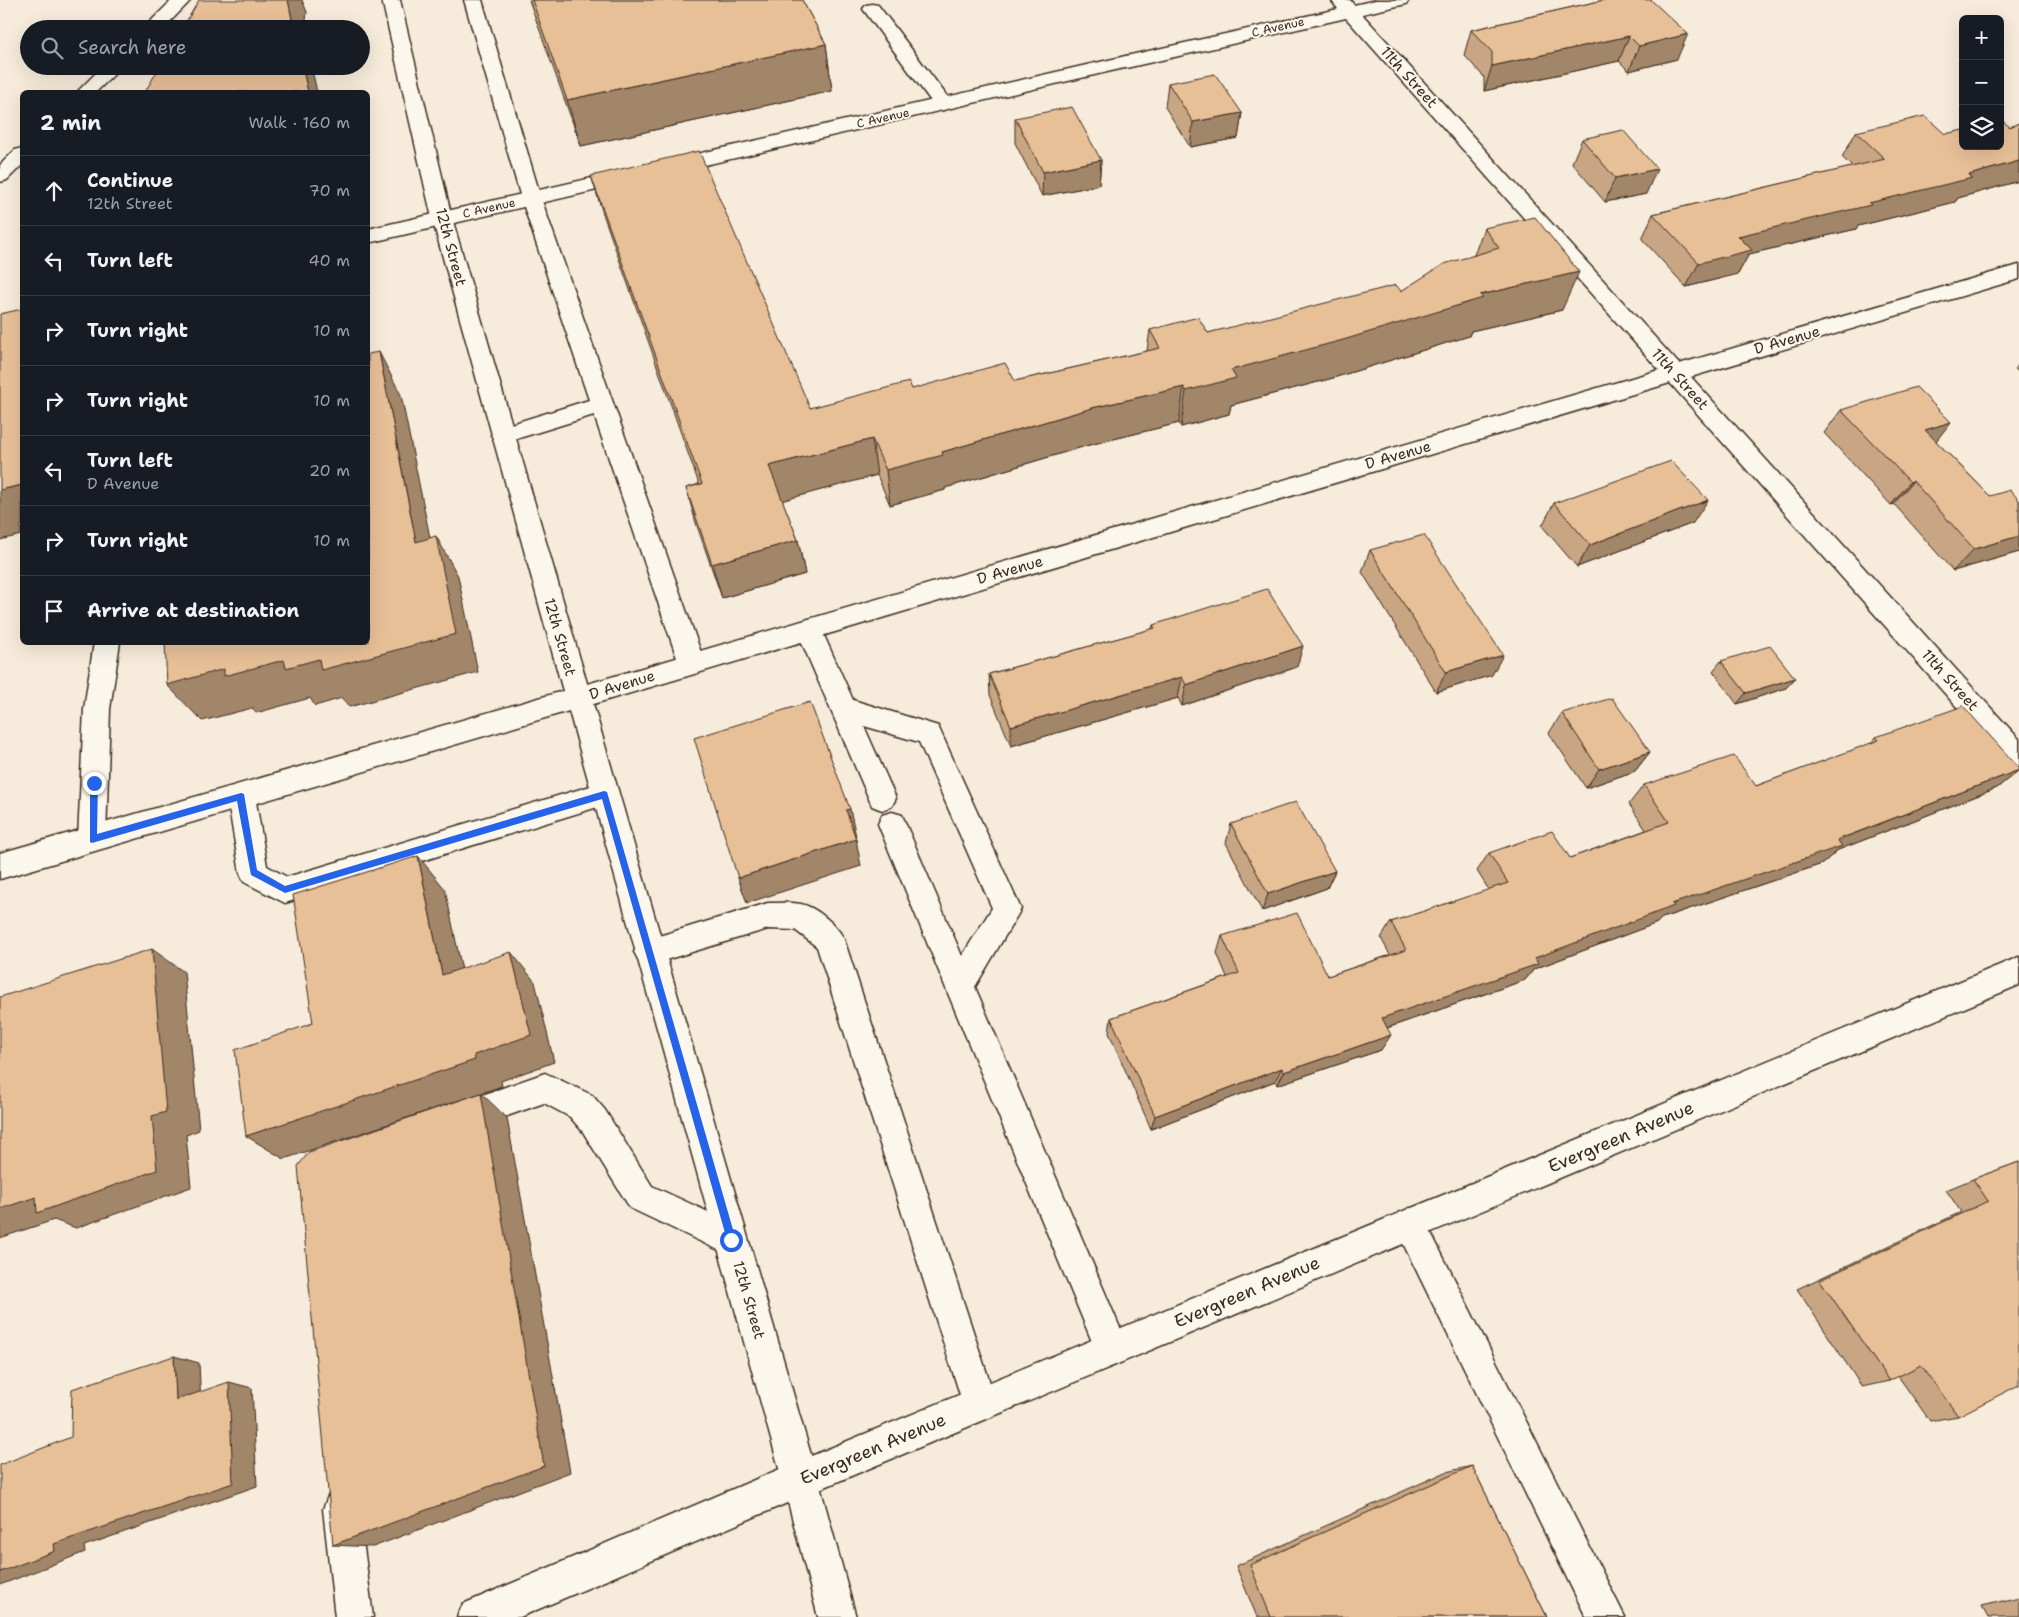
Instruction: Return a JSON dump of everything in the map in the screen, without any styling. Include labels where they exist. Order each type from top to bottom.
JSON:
[{"type":"street","points":[[161,20],[182,0]]},
{"type":"street","name":"12th Street","points":[[391,0],[442,218],[800,1479],[837,1617]]},
{"type":"street","points":[[473,0],[531,198],[692,664]]},
{"type":"street","name":"C Avenue","points":[[370,236],[1126,62],[1345,5],[1400,0]]},
{"type":"street","name":"11th Street","points":[[1345,5],[2019,758]]},
{"type":"street","points":[[872,9],[943,104]]},
{"type":"street","points":[[88,90],[104,75]]},
{"type":"street","points":[[0,176],[20,156]]},
{"type":"street","name":"D Avenue","points":[[0,866],[577,698],[2019,272]]},
{"type":"street","points":[[503,435],[602,404]]},
{"type":"street","points":[[809,629],[1112,1348]]},
{"type":"street","points":[[92,839],[97,709],[107,645]]},
{"type":"street","points":[[842,708],[929,734],[1007,909],[960,986]]},
{"type":"street","points":[[241,796],[254,873],[285,890],[604,794]]},
{"type":"street","points":[[650,952],[768,916],[801,917],[829,939],[980,1404]]},
{"type":"street","name":"Evergreen Avenue","points":[[476,1617],[1112,1348],[2019,971]]},
{"type":"street","points":[[436,1126],[546,1088],[581,1106],[594,1121],[641,1197],[731,1240]]},
{"type":"street","points":[[1410,1224],[1606,1617]]},
{"type":"street","points":[[338,1480],[354,1617]]},
{"type":"building","points":[[199,0],[288,0],[292,20],[187,20]]},
{"type":"building","points":[[532,0],[802,0],[826,44],[567,100]]},
{"type":"building","points":[[1604,0],[1651,0],[1688,34],[1639,46],[1629,36],[1492,66],[1492,52],[1471,30]]},
{"type":"building","points":[[1215,74],[1242,113],[1193,122],[1168,83]]},
{"type":"building","points":[[155,75],[304,75],[308,90],[146,90]]},
{"type":"building","points":[[1072,107],[1101,160],[1043,172],[1015,118]]},
{"type":"building","points":[[1925,116],[1945,134],[1959,131],[1959,150],[2004,150],[2004,122],[2010,127],[2019,123],[2019,161],[1969,175],[1972,178],[1869,203],[1871,205],[1738,236],[1752,250],[1699,263],[1653,214],[1885,159],[1856,132]]},
{"type":"building","points":[[1623,130],[1657,169],[1615,178],[1582,139]]},
{"type":"building","points":[[699,151],[810,408],[909,382],[912,389],[1005,363],[1015,381],[1160,348],[1150,330],[1198,317],[1208,333],[1396,285],[1401,291],[1444,264],[1499,248],[1484,228],[1535,217],[1579,272],[1480,295],[1483,298],[1343,340],[1231,370],[1236,378],[1186,391],[1184,387],[1092,408],[942,452],[943,455],[886,470],[872,439],[769,466],[798,540],[712,564],[686,488],[702,484],[591,176]]},
{"type":"building","points":[[20,309],[20,485],[0,490],[0,314]]},
{"type":"building","points":[[379,352],[416,542],[436,536],[456,634],[321,670],[319,659],[286,668],[284,660],[224,676],[224,669],[167,685],[165,645],[370,645],[370,354]]},
{"type":"building","points":[[1916,387],[1951,422],[1925,430],[1990,496],[2010,490],[2019,500],[2019,536],[1974,549],[1913,481],[1910,482],[1841,410]]},
{"type":"building","points":[[1671,461],[1708,500],[1590,545],[1554,503]]},
{"type":"building","points":[[1424,535],[1503,655],[1446,672],[1370,550]]},
{"type":"building","points":[[1267,589],[1303,646],[1186,685],[1182,677],[1011,726],[989,674],[1155,628],[1153,625]]},
{"type":"building","points":[[1770,646],[1795,678],[1746,693],[1721,661]]},
{"type":"building","points":[[1612,698],[1650,752],[1599,769],[1562,713]]},
{"type":"building","points":[[810,702],[850,809],[846,810],[856,839],[738,878],[694,738]]},
{"type":"building","points":[[1963,706],[2019,770],[1837,840],[1842,846],[1672,904],[1674,906],[1535,958],[1538,964],[1382,1018],[1391,1035],[1284,1072],[1282,1068],[1155,1116],[1111,1018],[1239,973],[1222,936],[1297,913],[1328,976],[1406,950],[1391,922],[1508,883],[1489,853],[1552,831],[1570,858],[1669,822],[1644,785],[1734,756],[1756,786],[1879,740],[1876,737]]},
{"type":"building","points":[[1296,802],[1335,871],[1268,894],[1231,824]]},
{"type":"building","points":[[418,856],[442,975],[511,952],[531,1035],[474,1055],[475,1060],[246,1136],[235,1050],[313,1023],[293,895]]},
{"type":"building","points":[[152,949],[166,1112],[152,1116],[157,1170],[37,1213],[36,1197],[0,1209],[0,997]]},
{"type":"building","points":[[481,1093],[544,1466],[333,1545],[298,1166],[309,1152]]},
{"type":"building","points":[[2019,1162],[2019,1385],[1958,1416],[1921,1365],[1889,1381],[1820,1280],[1988,1201],[1973,1179]]},
{"type":"building","points":[[174,1356],[176,1400],[229,1382],[233,1483],[54,1544],[55,1551],[0,1572],[0,1465],[71,1437],[72,1389]]},
{"type":"building","points":[[1472,1466],[1547,1617],[1271,1617],[1250,1565]]},
{"type":"route","points":[[94,783],[92,839],[241,796],[254,873],[285,890],[604,794],[731,1240]]}]
